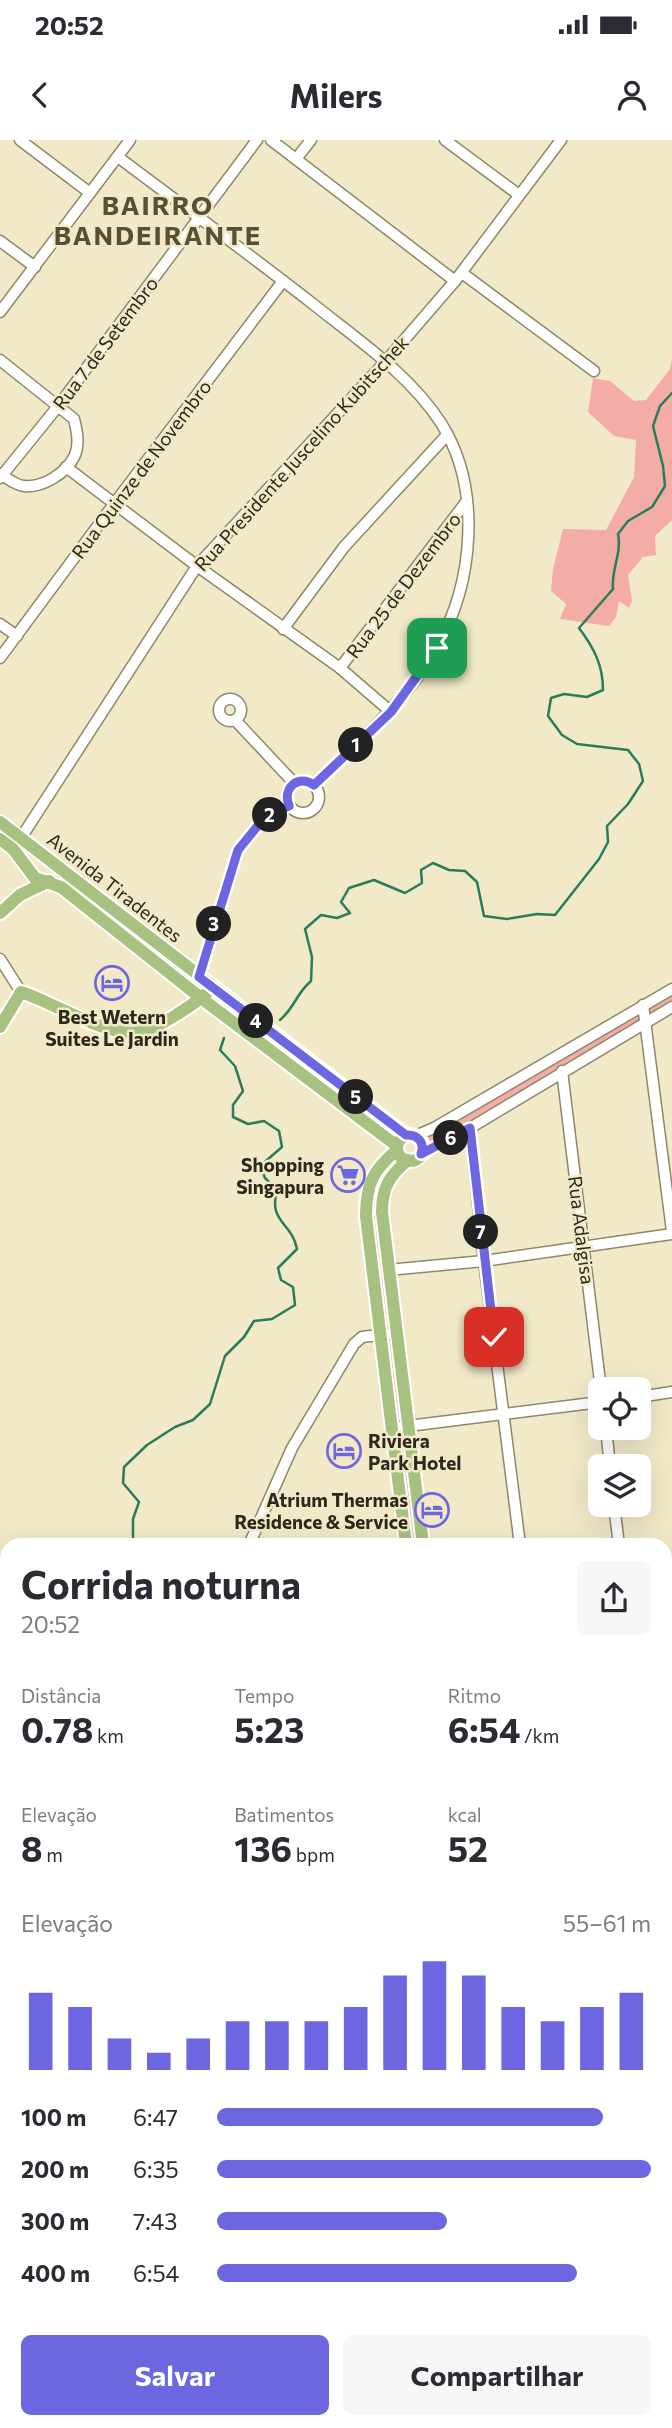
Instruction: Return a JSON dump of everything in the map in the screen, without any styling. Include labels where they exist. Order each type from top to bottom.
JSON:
[{"type":"main road","name":"Avenida Tiradentes","points":[[0,822],[17,844],[35,878],[61,887],[201,998],[404,1142]]},
{"type":"main road","name":"Avenida Tiradentes","points":[[0,839],[45,857],[404,1142]]},
{"type":"main road","points":[[20,895],[33,861],[45,857]]},
{"type":"main road","points":[[0,913],[20,895],[48,882],[55,876],[56,866]]},
{"type":"main road","points":[[0,1027],[21,992],[43,999],[84,1020],[131,1032],[152,1028],[201,998],[211,987]]},
{"type":"main road","points":[[404,1142],[423,1146],[421,1154],[415,1159],[401,1157],[404,1142]]},
{"type":"main road","points":[[404,1142],[380,1164],[367,1190],[366,1216],[404,1538]]},
{"type":"main road","points":[[408,1160],[393,1173],[382,1196],[388,1270],[422,1538]]},
{"type":"main road","points":[[380,1164],[393,1173]]},
{"type":"street","points":[[20,140],[90,193]]},
{"type":"street","points":[[0,312],[130,140]]},
{"type":"street","name":"Rua 7 de Setembro","points":[[1,476],[59,405],[257,140]]},
{"type":"street","points":[[271,140],[458,277],[594,371]]},
{"type":"street","points":[[296,159],[311,140]]},
{"type":"street","points":[[445,140],[519,195]]},
{"type":"street","name":"Rua Presidente Juscelino Kubitschek","points":[[17,844],[197,566],[386,361],[458,277],[561,140]]},
{"type":"street","points":[[118,157],[386,361],[427,406],[447,435],[460,470],[466,501],[467,550],[461,594],[449,625],[437,648],[391,712],[314,785]]},
{"type":"street","points":[[0,241],[35,267]]},
{"type":"street","name":"Rua Quinze de Novembro","points":[[0,658],[283,281]]},
{"type":"street","points":[[0,360],[74,419],[78,443],[75,456],[66,467],[55,478],[39,485],[23,487],[1,476]]},
{"type":"street","points":[[284,629],[344,547],[447,435]]},
{"type":"street","points":[[66,467],[197,566],[340,668],[391,712]]},
{"type":"street","name":"Rua 25 de Dezembro","points":[[340,668],[466,501]]},
{"type":"street","points":[[0,624],[17,636]]},
{"type":"street","points":[[235,720],[295,783]]},
{"type":"street","points":[[305,781],[314,785],[319,795],[317,805],[313,809],[298,813],[289,806],[286,796],[295,783],[305,781]]},
{"type":"street","points":[[199,977],[238,850],[265,817],[289,806]]},
{"type":"street","points":[[0,959],[21,992]]},
{"type":"street","points":[[404,1142],[434,1128],[672,989]]},
{"type":"street","points":[[388,1270],[484,1261],[672,1233],[643,1005]]},
{"type":"street","points":[[421,1154],[470,1128],[672,1007]]},
{"type":"street","name":"Rua Adalgisa","points":[[562,1071],[599,1377]]},
{"type":"street","points":[[470,1128],[519,1538]]},
{"type":"street","points":[[252,1538],[292,1448],[354,1344],[362,1338],[396,1333]]},
{"type":"street","points":[[651,1395],[672,1392]]},
{"type":"street","points":[[392,1428],[588,1404]]},
{"type":"street","points":[[616,1517],[618,1538]]},
{"type":"shaded area","points":[[672,359],[672,520],[655,536],[656,555],[643,557],[628,575],[632,601],[629,608],[619,601],[616,617],[609,626],[560,619],[566,604],[551,591],[553,569],[563,529],[606,530],[634,477],[636,440],[614,436],[588,412],[593,378],[610,381],[634,401],[646,400],[670,369]]},
{"type":"shaded area","points":[[59,873],[205,988],[56,878]]},
{"type":"shaded area","points":[[213,993],[394,1132],[394,1135],[391,1136],[212,995]]},
{"type":"shaded area","points":[[672,994],[672,1001],[431,1144],[425,1143],[428,1138]]},
{"type":"shaded area","points":[[381,1172],[385,1174],[378,1195],[391,1326],[387,1330],[372,1213],[372,1195]]},
{"type":"shaded area","points":[[387,1344],[393,1344],[400,1419],[396,1417]]},
{"type":"shaded area","points":[[402,1435],[404,1437],[417,1538],[410,1538],[398,1440]]},
{"type":"waterway","points":[[280,1020],[311,981],[312,957],[305,929],[321,915],[337,918],[350,913],[341,902],[349,888],[374,880],[405,893],[422,883],[421,870],[433,863],[449,870],[465,871],[477,882],[484,916],[507,919],[537,914],[555,915],[599,859],[608,842],[607,826],[628,804],[643,781],[639,764],[628,750],[577,744],[562,735],[548,716],[551,698],[564,694],[587,697],[603,690],[597,657],[579,628],[613,589],[619,548],[618,534],[628,521],[652,507],[665,486],[653,426],[660,406],[672,393]]},
{"type":"waterway","points":[[133,1538],[133,1519],[139,1502],[123,1483],[124,1467],[147,1445],[175,1427],[193,1420],[210,1404],[225,1356],[244,1337],[254,1321],[272,1319],[295,1305],[293,1287],[281,1280],[278,1268],[297,1249],[278,1216],[275,1201],[277,1190],[265,1178],[260,1166],[282,1147],[279,1131],[264,1121],[248,1124],[233,1117],[233,1105],[243,1091],[235,1066],[220,1050],[224,1038]]},
{"type":"place","name":"Best Wetern Suites Le Jardin","points":[[112,983]]},
{"type":"place","name":"Shopping Singapura","points":[[348,1175]]},
{"type":"place","name":"Riviera Park Hotel","points":[[344,1451]]},
{"type":"place","name":"Atrium Thermas Residence & Service","points":[[432,1510]]},
{"type":"district","name":"BAIRRO BANDEIRANTE","points":[[158,219]]},
{"type":"route","points":[[437,648],[391,712],[314,785],[299,781],[290,786],[286,796],[289,806],[265,817],[238,850],[199,977],[406,1135],[419,1138],[423,1146],[421,1154],[470,1128],[494,1337]]}]
